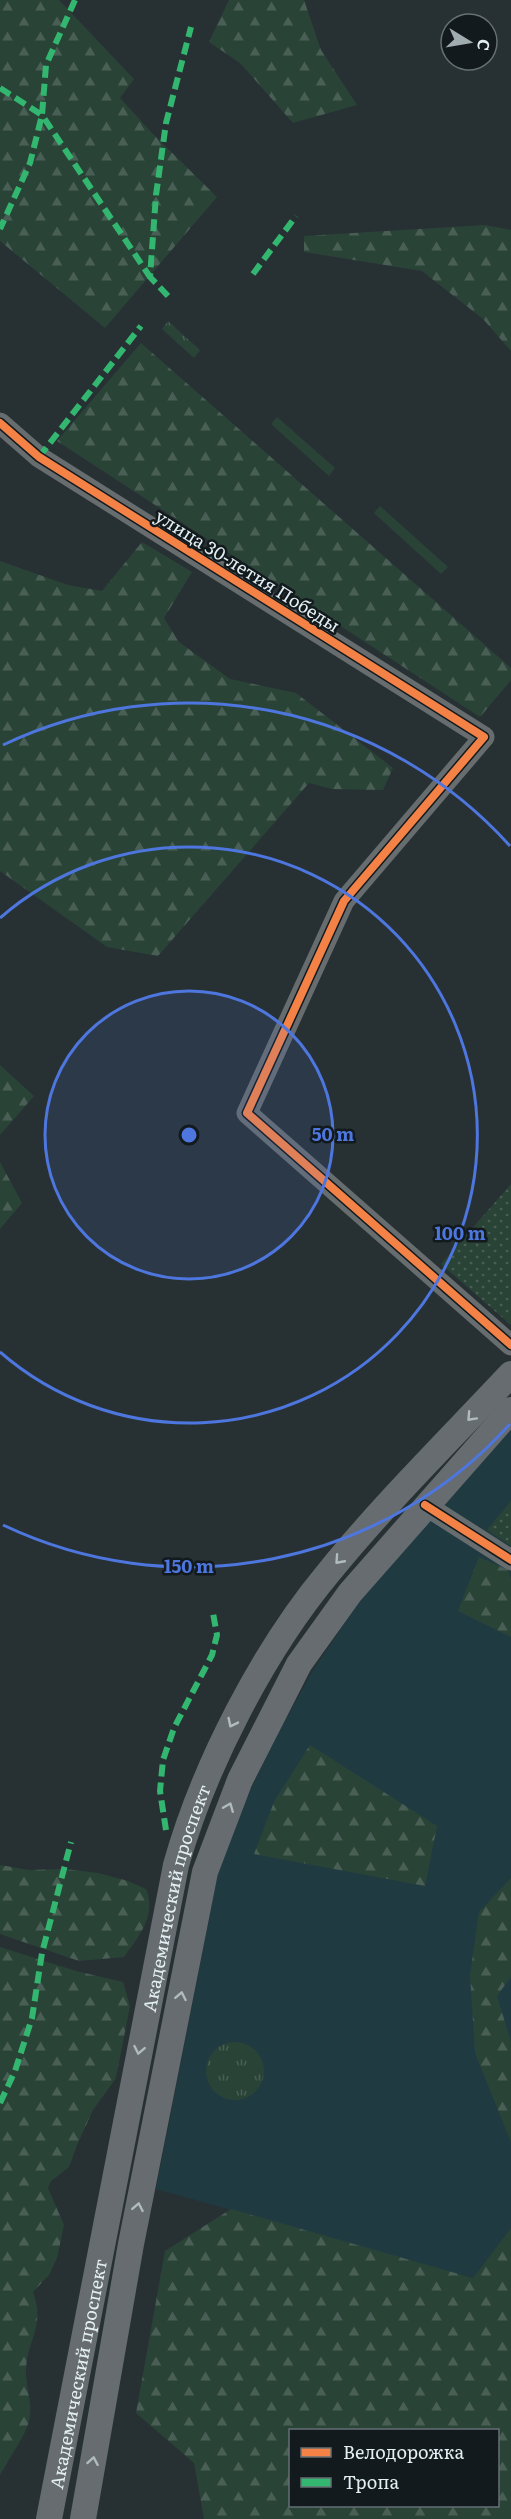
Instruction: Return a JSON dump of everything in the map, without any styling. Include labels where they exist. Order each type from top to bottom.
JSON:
[{"type":"main road","name":"Академический проспект","points":[[49,2519],[176,1865],[192,1814],[233,1720],[274,1649],[328,1573],[392,1500],[511,1374]]},
{"type":"main road","name":"Академический проспект","points":[[83,2519],[130,2244],[206,1872],[240,1780],[299,1664],[350,1593],[425,1505],[511,1410]]},
{"type":"main road","points":[[176,1865],[206,1872]]},
{"type":"main road","points":[[102,2238],[130,2244]]},
{"type":"street","name":"улица 30-летия Победы","points":[[0,423],[39,457],[484,737],[344,902],[247,1113],[511,1345]]},
{"type":"street","points":[[425,1505],[511,1560]]},
{"type":"shaded area","points":[[511,1427],[511,2228],[473,2278],[156,2189],[218,1873],[230,1833],[276,1737],[312,1672],[358,1603]]},
{"type":"green space","points":[[0,0],[59,0],[134,79],[120,98],[217,197],[105,328],[0,241]]},
{"type":"green space","points":[[229,0],[304,0],[321,50],[357,105],[293,123],[240,63],[209,42]]},
{"type":"green space","points":[[485,225],[511,230],[511,351],[483,319],[422,271],[304,252],[304,236]]},
{"type":"green space","points":[[168,321],[200,350],[194,358],[162,329]]},
{"type":"green space","points":[[141,343],[511,668],[511,680],[480,717],[57,441]]},
{"type":"green space","points":[[277,417],[335,468],[329,476],[271,424]]},
{"type":"green space","points":[[380,506],[448,567],[441,574],[374,513]]},
{"type":"green space","points":[[142,542],[192,572],[164,618],[179,642],[230,679],[296,693],[393,768],[383,790],[332,789],[309,783],[158,956],[107,947],[0,871],[0,561],[68,585],[102,591]]},
{"type":"green space","points":[[0,1065],[34,1096],[0,1135]]},
{"type":"green space","points":[[0,1162],[22,1203],[0,1229]]},
{"type":"green space","points":[[511,1184],[511,1325],[441,1264]]},
{"type":"green space","points":[[511,1501],[511,1546],[487,1530]]},
{"type":"green space","points":[[479,1557],[508,1570],[511,1579],[511,1637],[458,1611]]},
{"type":"green space","points":[[310,1745],[437,1826],[425,1886],[254,1854],[274,1802]]},
{"type":"green space","points":[[0,1865],[29,1870],[65,1869],[98,1873],[128,1881],[146,1889],[149,1908],[145,1925],[124,1957],[79,1961],[0,1934]]},
{"type":"green space","points":[[511,1878],[511,1977],[497,1996],[511,2042],[511,2142],[475,2053],[470,1975],[479,1912]]},
{"type":"green space","points":[[0,1947],[76,1971],[123,1982],[130,2006],[116,2078],[93,2110],[69,2167],[51,2181],[48,2188],[64,2225],[57,2258],[49,2275],[33,2292],[37,2315],[26,2372],[30,2406],[29,2420],[0,2475]]},
{"type":"green space","points":[[235,2042],[251,2047],[259,2055],[264,2071],[259,2087],[251,2095],[235,2100],[219,2095],[211,2087],[206,2071],[211,2055],[219,2047]]},
{"type":"green space","points":[[231,2209],[473,2278],[511,2228],[511,2519],[204,2519],[194,2463],[136,2413],[165,2251]]},
{"type":"marked path","points":[[75,0],[46,65],[42,115],[150,277]]},
{"type":"marked path","points":[[168,296],[150,277],[156,195],[166,123],[191,27]]},
{"type":"marked path","points":[[0,88],[42,115],[30,163],[0,229]]},
{"type":"marked path","points":[[253,274],[296,216]]},
{"type":"marked path","points":[[39,457],[141,326]]},
{"type":"marked path","points":[[166,1830],[160,1791],[163,1760],[174,1728],[212,1655],[217,1635],[213,1613]]},
{"type":"marked path","points":[[0,2103],[15,2071],[32,2018],[42,1953],[71,1842]]},
{"type":"cycle path","points":[[0,423],[39,457],[484,737],[344,901],[247,1113],[511,1345]]},
{"type":"cycle path","points":[[425,1505],[511,1560]]}]
